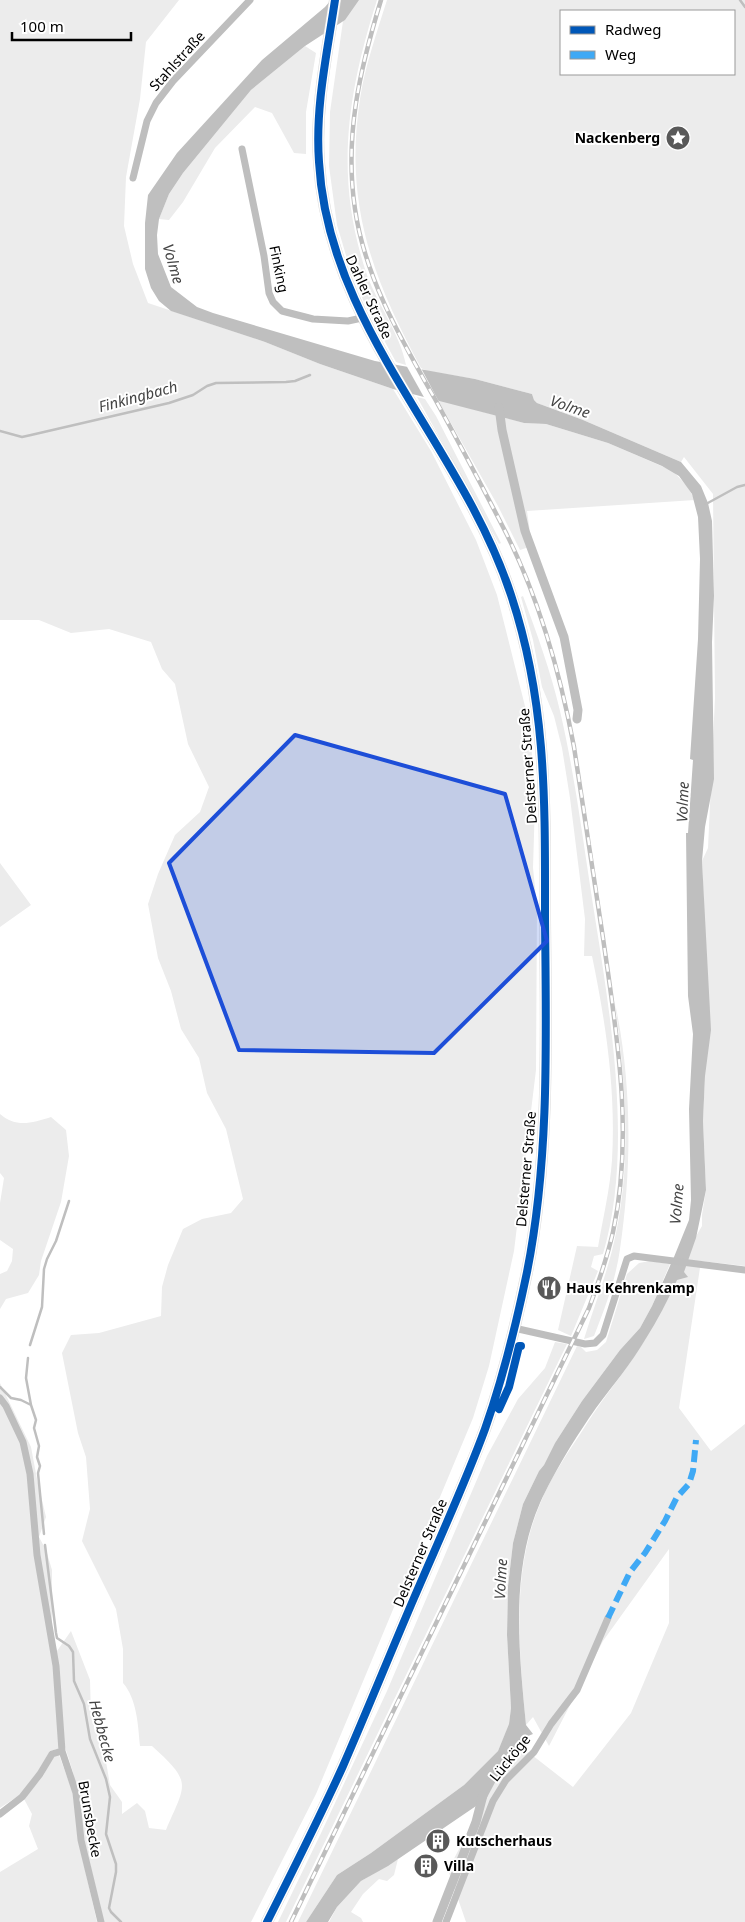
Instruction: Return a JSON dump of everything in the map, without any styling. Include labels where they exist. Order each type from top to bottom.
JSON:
[{"type":"main road","name":"Dahler Straße","points":[[335,0],[319,108],[319,165],[324,210],[336,255],[349,290],[362,318],[406,395]]},
{"type":"main road","name":"Delsterner Straße","points":[[267,1922],[343,1766],[467,1473],[491,1409],[514,1328],[527,1269],[536,1209],[544,1090],[545,809],[540,728],[535,687],[524,635],[500,564],[474,510],[406,395]]},
{"type":"street","name":"Stahlstraße","points":[[133,178],[147,121],[156,103],[174,80],[250,0]]},
{"type":"street","name":"Finking","points":[[242,150],[264,256],[269,294],[274,302],[282,311],[313,319],[348,321],[362,318]]},
{"type":"street","points":[[514,1328],[584,1344],[595,1343],[602,1336],[627,1259],[634,1256],[654,1257],[745,1270]]},
{"type":"street","name":"Brunsbecke","points":[[0,1398],[6,1406],[23,1442],[30,1474],[37,1555],[56,1666],[62,1751],[76,1794],[80,1840],[101,1922]]},
{"type":"street","name":"Lücköge","points":[[446,1922],[493,1801],[506,1780],[534,1752],[551,1724],[577,1690],[608,1618]]},
{"type":"street","points":[[0,1814],[22,1797],[40,1774],[52,1754],[62,1751]]},
{"type":"highlighted area","points":[[295,735],[505,794],[547,941],[434,1053],[239,1050],[169,863]]},
{"type":"shaded area","points":[[0,0],[179,0],[146,42],[140,99],[126,177],[124,226],[133,264],[148,303],[265,342],[320,364],[393,389],[431,451],[476,540],[497,595],[530,726],[535,802],[533,868],[537,907],[536,1070],[514,1251],[489,1366],[473,1418],[316,1794],[251,1922],[104,1922],[84,1839],[73,1772],[65,1747],[50,1751],[21,1794],[0,1808],[0,1383],[31,1447],[46,1517],[39,1537],[46,1550],[52,1570],[52,1634],[57,1651],[71,1631],[90,1680],[91,1715],[98,1736],[103,1744],[110,1785],[122,1802],[122,1814],[137,1803],[145,1811],[149,1828],[166,1830],[178,1802],[182,1784],[180,1776],[152,1746],[140,1746],[134,1704],[128,1689],[123,1683],[123,1649],[116,1609],[82,1541],[90,1509],[86,1457],[78,1433],[62,1353],[71,1335],[99,1333],[161,1316],[162,1287],[168,1265],[183,1229],[202,1219],[231,1213],[243,1199],[226,1129],[207,1093],[199,1058],[181,1029],[171,991],[158,958],[148,904],[158,874],[175,835],[200,812],[209,787],[188,744],[175,684],[162,669],[151,642],[109,629],[71,633],[39,620],[0,620]]},
{"type":"shaded area","points":[[331,0],[359,0],[345,20],[305,46],[251,90],[183,173],[169,194],[159,219],[157,235],[158,254],[171,287],[197,307],[375,361],[475,379],[532,394],[537,403],[583,420],[681,462],[701,486],[708,503],[712,521],[714,596],[712,642],[714,779],[705,827],[702,861],[711,1030],[705,1076],[703,1121],[706,1190],[696,1238],[684,1272],[688,1277],[677,1280],[640,1349],[596,1408],[574,1442],[546,1491],[530,1529],[524,1556],[521,1584],[519,1641],[526,1725],[533,1734],[528,1736],[523,1748],[500,1773],[483,1805],[479,1804],[388,1866],[361,1881],[337,1907],[328,1922],[306,1922],[337,1875],[371,1853],[464,1785],[498,1751],[509,1724],[511,1708],[507,1635],[508,1586],[513,1543],[523,1504],[555,1443],[582,1401],[620,1350],[640,1328],[652,1306],[689,1220],[691,1200],[689,1109],[693,1034],[688,996],[686,833],[688,833],[693,760],[690,759],[698,639],[700,559],[698,517],[692,494],[679,476],[662,466],[608,443],[546,424],[524,423],[393,389],[320,364],[265,342],[171,311],[159,301],[151,288],[145,269],[145,223],[148,195],[177,153],[262,60]]},
{"type":"shaded area","points":[[346,0],[377,0],[358,69],[352,103],[348,137],[350,204],[367,275],[399,342],[406,365],[396,362],[367,309],[351,272],[337,225],[329,166],[330,112]]},
{"type":"shaded area","points":[[387,0],[745,0],[745,1266],[701,1261],[679,1408],[711,1451],[745,1424],[745,1922],[466,1922],[448,1870],[500,1773],[523,1748],[573,1787],[631,1713],[669,1623],[669,1549],[603,1641],[549,1746],[533,1717],[526,1725],[520,1641],[521,1585],[531,1530],[540,1504],[555,1473],[567,1454],[644,1341],[702,1226],[706,1190],[703,1121],[705,1076],[702,861],[708,848],[715,698],[713,494],[684,457],[681,462],[583,420],[537,403],[532,394],[475,379],[427,371],[421,368],[404,335],[376,271],[366,239],[359,206],[356,173],[356,137],[360,99],[368,62]]},
{"type":"shaded area","points":[[305,46],[316,53],[306,112],[306,154],[294,153],[272,113],[255,107],[215,148],[183,202],[169,220],[159,219],[169,194],[183,173],[251,90]]},
{"type":"shaded area","points":[[417,397],[425,399],[436,416],[501,543],[499,544]]},
{"type":"shaded area","points":[[440,400],[524,423],[546,424],[608,443],[673,471],[687,486],[695,500],[527,511],[532,546],[520,550],[498,506],[439,402]]},
{"type":"shaded area","points":[[523,596],[552,682],[570,759],[606,990],[616,1080],[617,1170],[612,1213],[603,1254],[594,1256],[591,1267],[598,1271],[571,1336],[558,1330],[577,1246],[598,1247],[612,1160],[613,1109],[602,1007],[592,956],[584,956],[585,919],[562,748],[554,716],[542,687],[533,640],[521,597]]},
{"type":"shaded area","points":[[0,863],[31,905],[0,927]]},
{"type":"shaded area","points":[[615,1003],[621,1033],[627,1094],[627,1187],[618,1260],[610,1293],[594,1336],[584,1339],[613,1246],[621,1205],[624,1176],[624,1089]]},
{"type":"shaded area","points":[[0,1114],[18,1123],[51,1117],[66,1130],[69,1156],[61,1202],[41,1261],[39,1275],[28,1293],[6,1299],[0,1309],[0,1274],[7,1271],[12,1261],[13,1249],[0,1240],[0,1203],[4,1178],[0,1173]]},
{"type":"shaded area","points":[[650,1261],[670,1264],[652,1306],[640,1328],[620,1350],[582,1401],[555,1443],[523,1504],[513,1543],[508,1586],[507,1635],[511,1708],[509,1725],[498,1751],[464,1785],[371,1853],[337,1875],[306,1922],[298,1922],[577,1346],[586,1352],[597,1350],[606,1342],[627,1274],[639,1263]]},
{"type":"shaded area","points":[[555,1342],[567,1344],[286,1922],[278,1922],[387,1691],[487,1456],[518,1399],[545,1368]]},
{"type":"shaded area","points":[[59,1755],[73,1793],[78,1839],[97,1922],[0,1922],[0,1872],[38,1849],[29,1826],[32,1814],[24,1799],[43,1776],[54,1756]]},
{"type":"shaded area","points":[[398,1859],[394,1875],[387,1881],[379,1879],[363,1894],[351,1912],[361,1918],[363,1922],[329,1922],[337,1907],[361,1881]]},
{"type":"pier","points":[[406,365],[421,368],[439,402],[425,399]]},
{"type":"waterway","points":[[740,0],[745,7]]},
{"type":"waterway","name":"Finkingbach","points":[[0,431],[22,437],[169,403],[193,395],[207,386],[216,383],[286,382],[295,381],[310,375]]},
{"type":"waterway","points":[[499,407],[502,430],[525,531],[564,637],[578,710],[577,719]]},
{"type":"waterway","points":[[706,504],[737,487],[745,485]]},
{"type":"waterway","points":[[30,1345],[42,1307],[44,1269],[56,1241],[69,1201]]},
{"type":"waterway","points":[[28,1358],[26,1378],[31,1405]]},
{"type":"waterway","name":"Hebbecke","points":[[0,1387],[11,1398],[31,1405],[36,1420],[34,1428],[39,1446],[37,1457],[40,1466],[38,1473],[44,1534]]},
{"type":"waterway","name":"Hebbecke","points":[[45,1545],[57,1638],[69,1646],[73,1652],[74,1681],[84,1704],[90,1739],[106,1779],[110,1797],[106,1834],[116,1864],[116,1872],[109,1908],[121,1922]]},
{"type":"waterway","points":[[437,1922],[476,1822],[483,1795]]},
{"type":"railway","points":[[291,1922],[589,1308],[613,1232],[622,1159],[623,1122],[618,1048],[574,747],[555,662],[537,607],[516,553],[397,331],[376,284],[360,235],[352,182],[351,155],[353,129],[361,77],[381,0]]},
{"type":"marked path","points":[[608,1618],[630,1572],[645,1553],[677,1497],[689,1484],[693,1471],[696,1440]]},
{"type":"cycle path","points":[[267,1922],[343,1766],[460,1493],[492,1410],[527,1272],[540,1184],[545,1095],[544,794],[542,754],[532,675],[511,595],[489,540],[461,487],[371,332],[346,278],[328,222],[319,162],[318,141],[322,81],[335,0]]},
{"type":"cycle path","points":[[499,1409],[509,1387],[519,1346],[521,1346]]},
{"type":"place","name":"Nackenberg","points":[[678,138]]},
{"type":"place","name":"Haus Kehrenkamp","points":[[549,1288]]},
{"type":"place","name":"Kutscherhaus","points":[[438,1841]]},
{"type":"place","name":"Villa","points":[[426,1866]]},
{"type":"water label","name":"Volme","points":[[173,264]]},
{"type":"water label","name":"Volme","points":[[570,407]]},
{"type":"water label","name":"Volme","points":[[683,802]]},
{"type":"water label","name":"Volme","points":[[677,1204]]},
{"type":"water label","name":"Volme","points":[[501,1579]]}]
